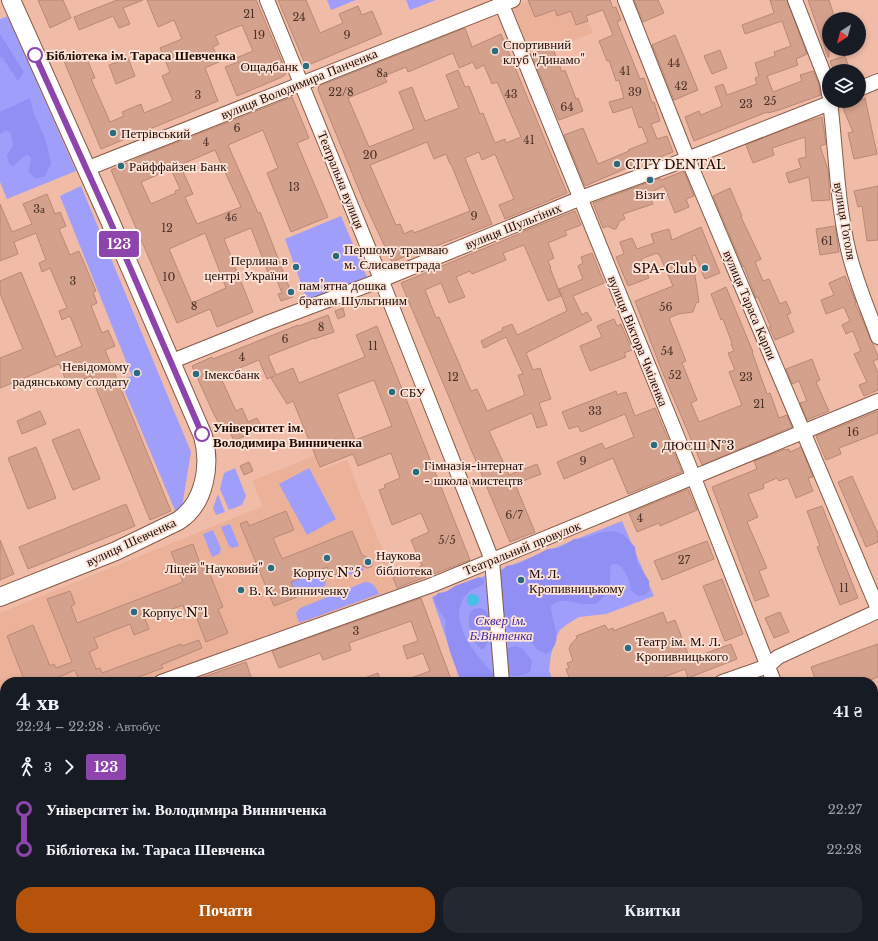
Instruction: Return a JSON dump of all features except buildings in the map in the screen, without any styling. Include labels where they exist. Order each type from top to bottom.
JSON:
[{"type":"main road","name":"вулиця Шевченка","points":[[0,597],[116,551],[186,516],[192,509],[200,493],[203,484],[207,454],[203,436],[11,0]]},
{"type":"street","name":"Театральна вулиця","points":[[267,0],[381,280],[492,560],[502,677]]},
{"type":"street","name":"вулиця Тараса Карпи","points":[[625,0],[688,161],[878,610]]},
{"type":"street","name":"вулиця Гоголя","points":[[795,0],[822,71]]},
{"type":"street","name":"вулиця Володимира Панченка","points":[[86,169],[302,84],[505,1]]},
{"type":"street","name":"вулиця Віктора Чміленка","points":[[505,1],[580,199],[694,478],[772,677]]},
{"type":"street","points":[[866,86],[878,81]]},
{"type":"street","name":"вулиця Шульгіних","points":[[170,362],[267,323],[381,280],[580,199],[688,161],[822,104]]},
{"type":"street","name":"вулиця Гоголя","points":[[832,108],[835,162],[849,253],[878,337]]},
{"type":"street","name":"Театральний провулок","points":[[175,677],[432,585],[878,402]]},
{"type":"street","points":[[736,677],[768,666],[778,656],[878,610]]},
{"type":"shaded area","points":[[531,0],[571,11],[576,25],[588,21],[593,33],[570,42],[568,38],[530,53],[512,7]]},
{"type":"shaded area","points":[[0,34],[24,72],[18,81],[2,57],[0,58]]},
{"type":"shaded area","points":[[30,98],[34,114],[46,141],[51,163],[45,176],[36,179],[29,172],[31,158],[27,154],[13,166],[9,163],[7,155],[13,146],[11,133],[6,130],[0,134],[0,112]]},
{"type":"shaded area","points":[[315,455],[321,470],[347,460],[398,589],[154,677],[0,677],[0,613],[263,506],[252,481]]},
{"type":"shaded area","points":[[614,531],[624,535],[635,547],[637,562],[649,581],[649,591],[645,595],[638,596],[631,590],[629,580],[622,567],[616,564],[611,565],[608,591],[596,604],[558,601],[551,606],[557,637],[556,643],[547,654],[538,650],[529,641],[504,625],[498,576],[506,566],[518,564],[548,549],[560,548],[574,539],[585,538],[602,532]]},
{"type":"shaded area","points":[[479,577],[484,580],[484,584],[466,595],[461,605],[459,616],[461,627],[466,638],[480,659],[495,677],[459,677],[450,652],[446,635],[446,621],[435,604],[434,598],[438,593],[446,592],[455,586]]},
{"type":"shaded area","points":[[476,608],[487,612],[491,624],[489,639],[482,650],[474,640],[469,625],[471,611]]},
{"type":"shaded area","points":[[515,646],[523,649],[532,661],[530,672],[524,675],[513,676],[507,673],[504,654],[508,648]]},
{"type":"green space","points":[[327,0],[356,0],[331,10]]},
{"type":"green space","points":[[406,0],[436,0],[410,10]]},
{"type":"green space","points":[[8,16],[76,171],[7,199],[0,182],[0,19]]},
{"type":"green space","points":[[81,186],[191,452],[182,507],[177,515],[120,380],[132,376],[60,196]]},
{"type":"green space","points":[[341,216],[367,277],[307,300],[285,239]]},
{"type":"green space","points":[[235,468],[246,496],[242,505],[229,510],[220,489],[224,473]]},
{"type":"green space","points":[[309,468],[336,519],[307,535],[279,484]]},
{"type":"green space","points":[[218,494],[225,512],[216,515],[213,508]]},
{"type":"green space","name":"Сквер ім. Б.Вінтенка","points":[[622,521],[654,596],[606,614],[579,617],[566,625],[560,630],[556,637],[549,670],[551,677],[459,677],[432,597]]},
{"type":"green space","points":[[230,524],[239,546],[233,548],[229,546],[221,527]]},
{"type":"green space","points":[[213,530],[221,549],[219,554],[212,557],[203,534]]},
{"type":"green space","points":[[360,565],[364,570],[355,574],[347,575],[341,572]]},
{"type":"green space","points":[[322,569],[326,578],[325,586],[297,597],[291,582]]},
{"type":"green space","points":[[365,582],[374,585],[379,594],[299,623],[296,613],[300,608]]},
{"type":"water","points":[[471,594],[475,594],[479,600],[475,606],[471,606],[467,602],[467,598]]},
{"type":"bus line","name":"123","points":[[35,55],[110,221],[202,434]]},
{"type":"place","name":"Спортивний клуб \"Динамо\"","points":[[495,51]]},
{"type":"place","name":"Бібліотека ім. Тараса Шевченка","points":[[35,55]]},
{"type":"place","name":"Ощадбанк","points":[[306,66]]},
{"type":"place","name":"Петрівський","points":[[113,133]]},
{"type":"place","name":"CITY DENTAL","points":[[617,164]]},
{"type":"place","name":"Райффайзен Банк","points":[[121,166]]},
{"type":"place","name":"Візит","points":[[650,180]]},
{"type":"place","name":"Першому трамваю м. Єлисаветграда","points":[[336,256]]},
{"type":"place","name":"Перлина в центрі України","points":[[296,267]]},
{"type":"place","name":"SPA-Club","points":[[705,268]]},
{"type":"place","name":"пам’ятна дошка братам Шульгиним","points":[[291,292]]},
{"type":"place","name":"Невідомому радянському солдату","points":[[137,373]]},
{"type":"place","name":"Імексбанк","points":[[196,374]]},
{"type":"place","name":"СБУ","points":[[392,392]]},
{"type":"place","name":"Університет ім. Володимира Винниченка","points":[[202,434]]},
{"type":"place","name":"ДЮСШ №3","points":[[654,445]]},
{"type":"place","name":"Гімназія-інтернат - школа мистецтв","points":[[416,472]]},
{"type":"place","name":"Корпус №5","points":[[327,558]]},
{"type":"place","name":"Наукова бібліотека","points":[[368,562]]},
{"type":"place","name":"Ліцей \"Науковий\"","points":[[271,568]]},
{"type":"place","name":"М. Л. Кропивницькому","points":[[521,580]]},
{"type":"place","name":"В. К. Винниченку","points":[[241,590]]},
{"type":"place","name":"Корпус №1","points":[[134,612]]},
{"type":"place","name":"Театр ім. М. Л. Кропивницького","points":[[628,648]]}]
